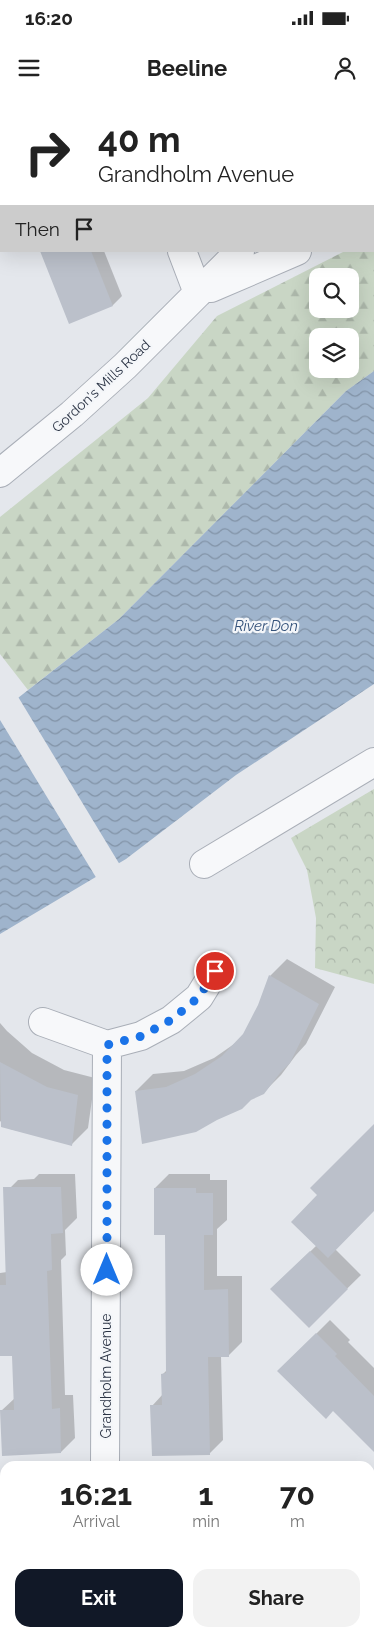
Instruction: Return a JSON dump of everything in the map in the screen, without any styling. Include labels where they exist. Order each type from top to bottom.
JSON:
[{"type":"street","points":[[182,252],[198,294],[296,252]]},
{"type":"street","name":"Gordon's Mills Road","points":[[0,473],[72,414],[125,366],[239,252]]},
{"type":"street","points":[[204,864],[374,762]]},
{"type":"street","points":[[43,1022],[107,1045],[142,1036],[171,1020],[199,997],[215,971]]},
{"type":"street","name":"Grandholm Avenue","points":[[105,1461],[107,1045]]},
{"type":"green space","points":[[343,252],[374,252],[374,371],[346,391],[119,619],[28,690],[0,654],[0,517],[148,398],[217,316],[309,269],[309,318],[359,318],[359,268],[312,268]]},
{"type":"green space","points":[[374,789],[374,984],[315,968],[316,918],[307,870],[291,838]]},
{"type":"water","name":"River Don","points":[[374,371],[374,684],[236,775],[126,859],[0,934],[0,712],[119,619],[346,391]]},
{"type":"pier","points":[[17,695],[120,865],[97,879],[0,720],[0,709]]},
{"type":"building","points":[[40,252],[91,252],[113,306],[69,324]]},
{"type":"building","points":[[269,975],[319,1004],[290,1063],[264,1094],[251,1100],[242,1109],[196,1132],[142,1144],[135,1091],[166,1087],[195,1074],[222,1056],[243,1034],[258,1005]]},
{"type":"building","points":[[0,1062],[47,1087],[78,1095],[72,1146],[1,1127]]},
{"type":"building","points":[[374,1124],[374,1211],[328,1258],[291,1222],[317,1195],[310,1188]]},
{"type":"building","points":[[3,1187],[61,1187],[63,1233],[51,1234],[52,1270],[47,1271],[52,1409],[60,1408],[61,1453],[2,1456],[0,1410],[14,1410],[12,1356],[0,1356],[0,1285],[6,1285]]},
{"type":"building","points":[[154,1188],[196,1188],[196,1193],[213,1193],[213,1235],[204,1235],[204,1290],[228,1289],[229,1357],[208,1357],[210,1455],[152,1456],[150,1405],[162,1405],[161,1374],[166,1373],[165,1235],[154,1235]]},
{"type":"building","points":[[310,1251],[348,1289],[309,1328],[270,1289]]},
{"type":"building","points":[[316,1333],[337,1354],[335,1356],[374,1396],[374,1452],[333,1411],[326,1419],[277,1371]]},
{"type":"route","points":[[107,1270],[107,1045],[142,1036],[171,1020],[199,997],[215,971]]}]
